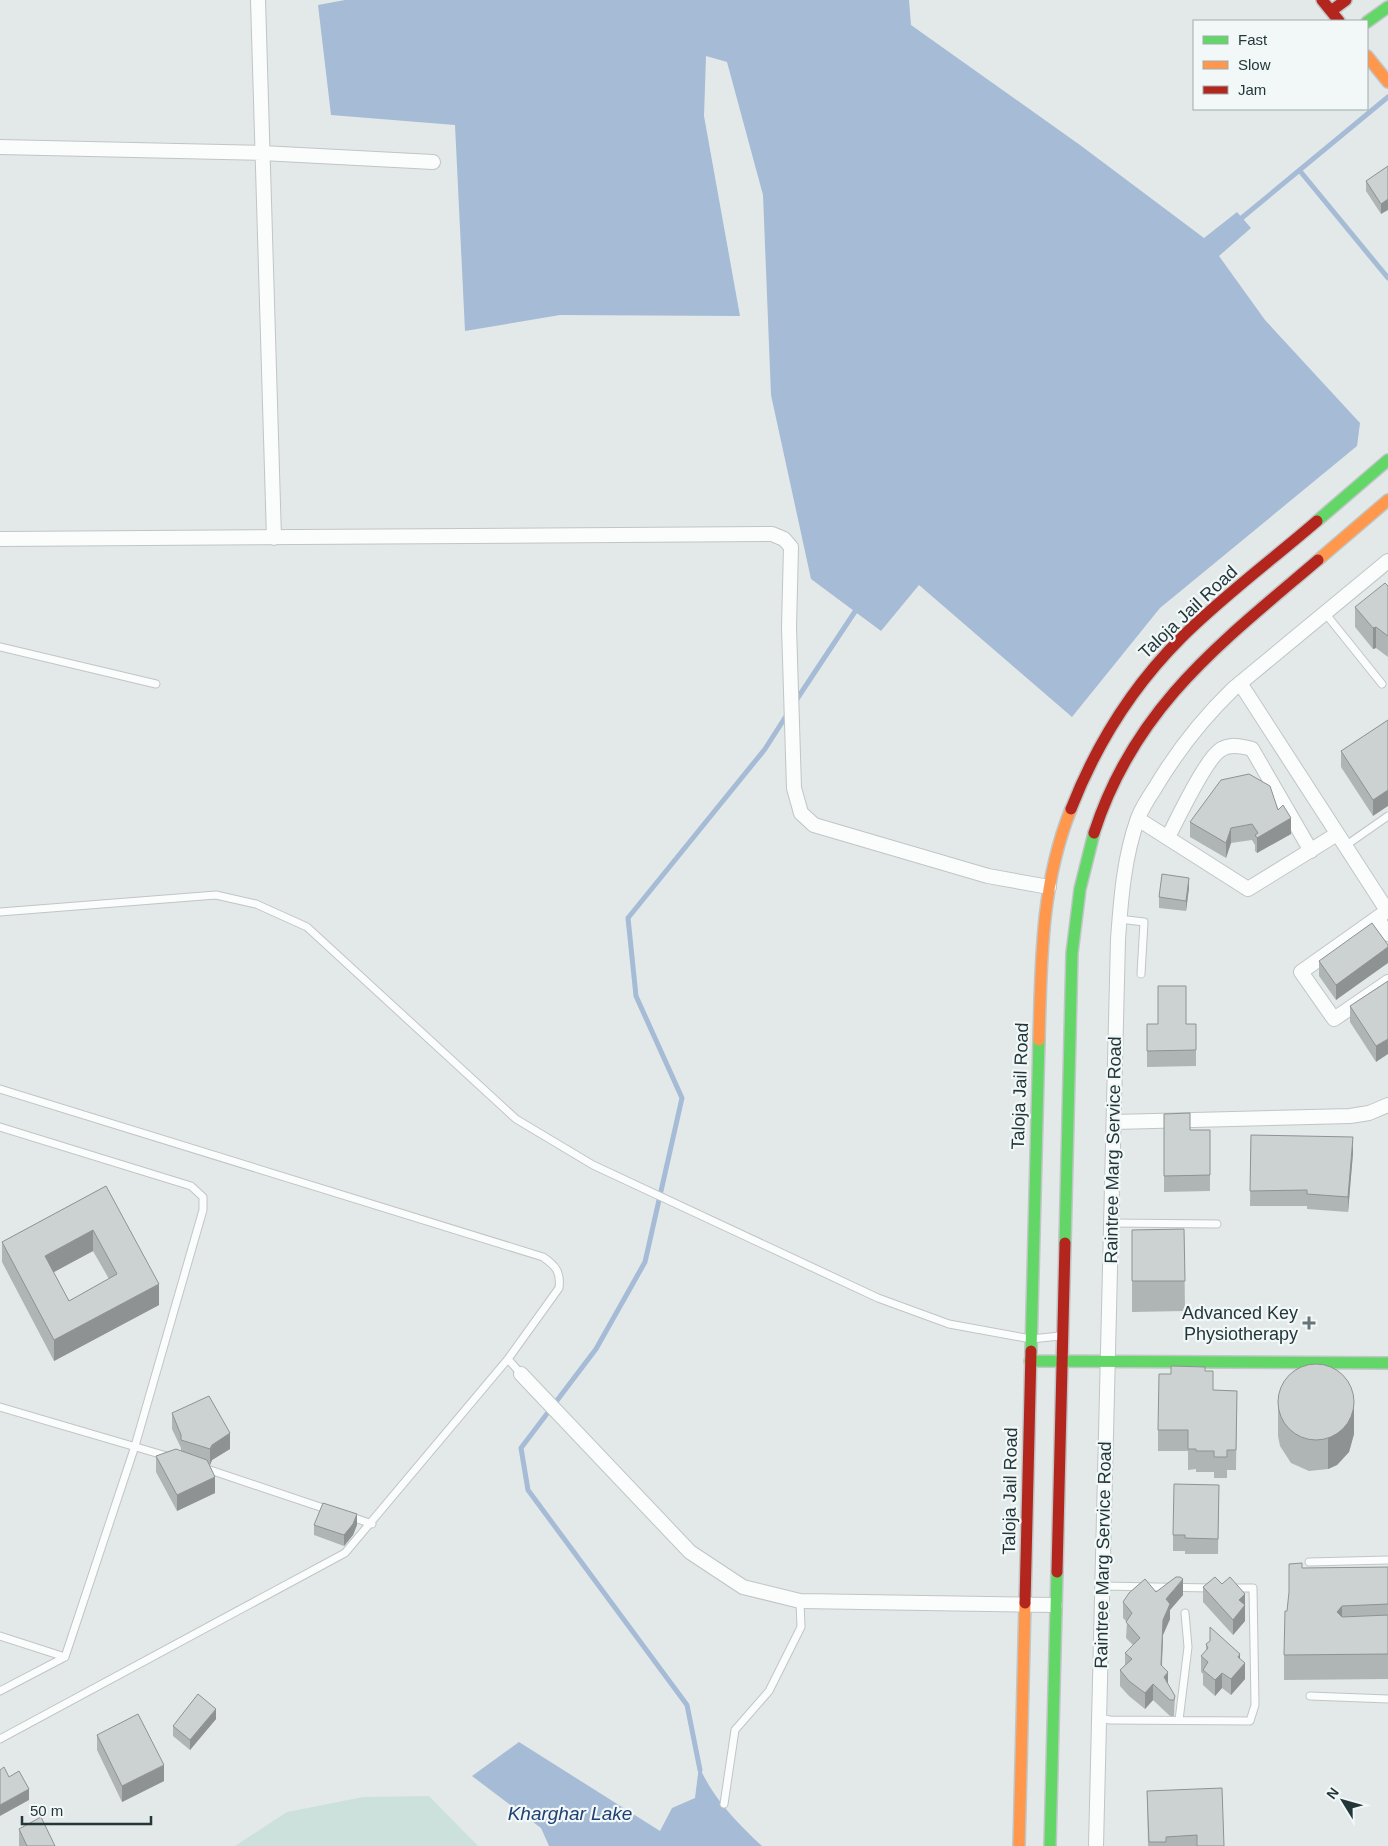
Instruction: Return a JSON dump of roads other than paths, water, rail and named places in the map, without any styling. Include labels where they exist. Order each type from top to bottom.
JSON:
[{"type":"main road","points":[[1322,0],[1338,20]]},
{"type":"main road","points":[[1331,11],[1346,0]]},
{"type":"main road","points":[[1368,21],[1387,11],[1376,0]]},
{"type":"main road","points":[[1368,57],[1388,82]]},
{"type":"main road","name":"Taloja Jail Road","points":[[1019,1846],[1041,951],[1049,888],[1059,842],[1091,763],[1108,732],[1147,675],[1171,648],[1227,595],[1388,460]]},
{"type":"main road","points":[[1050,1846],[1072,953],[1082,879],[1099,823],[1134,748],[1171,694],[1193,669],[1247,619],[1388,500]]},
{"type":"main road","points":[[1030,1361],[1388,1363]]},
{"type":"street","points":[[258,0],[274,538]]},
{"type":"street","points":[[0,147],[262,153],[433,162]]},
{"type":"street","points":[[0,539],[772,534],[784,538],[791,546],[789,627],[794,788],[801,813],[814,825],[988,876],[1049,888]]},
{"type":"street","name":"Raintree Marg Service Road","points":[[1096,1846],[1120,920],[1127,856],[1138,819],[1166,769],[1185,741],[1209,712],[1240,683],[1388,561]]},
{"type":"street","points":[[1240,683],[1345,846],[1384,914],[1388,934]]},
{"type":"street","points":[[1168,836],[1210,761],[1220,750],[1237,745],[1252,749],[1311,851]]},
{"type":"street","points":[[1138,819],[1168,836],[1248,889],[1336,834]]},
{"type":"street","points":[[1384,914],[1301,972],[1334,1019],[1388,982]]},
{"type":"street","points":[[1114,1122],[1350,1116],[1369,1113],[1388,1105]]},
{"type":"street","points":[[522,1374],[690,1552],[743,1587],[800,1601],[1056,1606]]},
{"type":"lane","points":[[1325,612],[1382,684]]},
{"type":"lane","points":[[0,647],[156,684]]},
{"type":"lane","points":[[1345,846],[1388,816]]},
{"type":"lane","points":[[0,912],[216,895],[256,904],[307,927],[516,1119],[593,1166],[878,1298],[949,1324],[1031,1339],[1062,1335]]},
{"type":"lane","points":[[1120,920],[1144,922],[1141,974]]},
{"type":"lane","points":[[0,1089],[543,1257],[554,1264],[560,1276],[559,1288],[508,1359],[372,1524],[345,1553],[0,1738]]},
{"type":"lane","points":[[0,1127],[191,1186],[203,1197],[203,1210],[135,1446],[65,1657],[0,1691]]},
{"type":"lane","points":[[1111,1223],[1217,1224]]},
{"type":"lane","points":[[508,1359],[522,1374]]},
{"type":"lane","points":[[0,1407],[178,1460]]},
{"type":"lane","points":[[196,1466],[335,1512]]},
{"type":"lane","points":[[344,1515],[372,1524]]},
{"type":"lane","points":[[1309,1562],[1388,1560]]},
{"type":"lane","points":[[1100,1718],[1110,1720],[1240,1722],[1250,1721],[1254,1716],[1255,1705],[1253,1588],[1102,1586]]},
{"type":"lane","points":[[724,1804],[735,1730],[770,1691],[801,1627],[800,1601]]},
{"type":"lane","points":[[1179,1720],[1188,1647],[1185,1613]]},
{"type":"lane","points":[[0,1636],[65,1657]]},
{"type":"lane","points":[[1310,1696],[1388,1699]]},
{"type":"water","points":[[345,0],[909,0],[911,25],[1080,145],[1204,238],[1237,212],[1251,228],[1219,256],[1265,320],[1360,423],[1357,446],[1160,608],[1072,717],[919,585],[881,631],[811,579],[771,395],[763,195],[727,62],[706,56],[704,116],[740,316],[560,315],[465,331],[455,125],[331,115],[318,5]]},
{"type":"water","name":"Kharghar Lake","points":[[519,1742],[660,1831],[672,1808],[695,1798],[699,1766],[718,1799],[743,1828],[762,1846],[549,1846],[541,1828],[472,1776]]},
{"type":"waterway","points":[[1238,221],[1388,97]]},
{"type":"waterway","points":[[1300,171],[1388,278]]},
{"type":"waterway","points":[[795,702],[858,607]]},
{"type":"waterway","points":[[700,1770],[687,1705],[528,1490],[521,1448],[596,1349],[645,1262],[682,1098],[636,996],[628,918],[765,749],[788,713]]},
{"type":"place","name":"Advanced Key Physiotherapy","points":[[1309,1323]]}]
